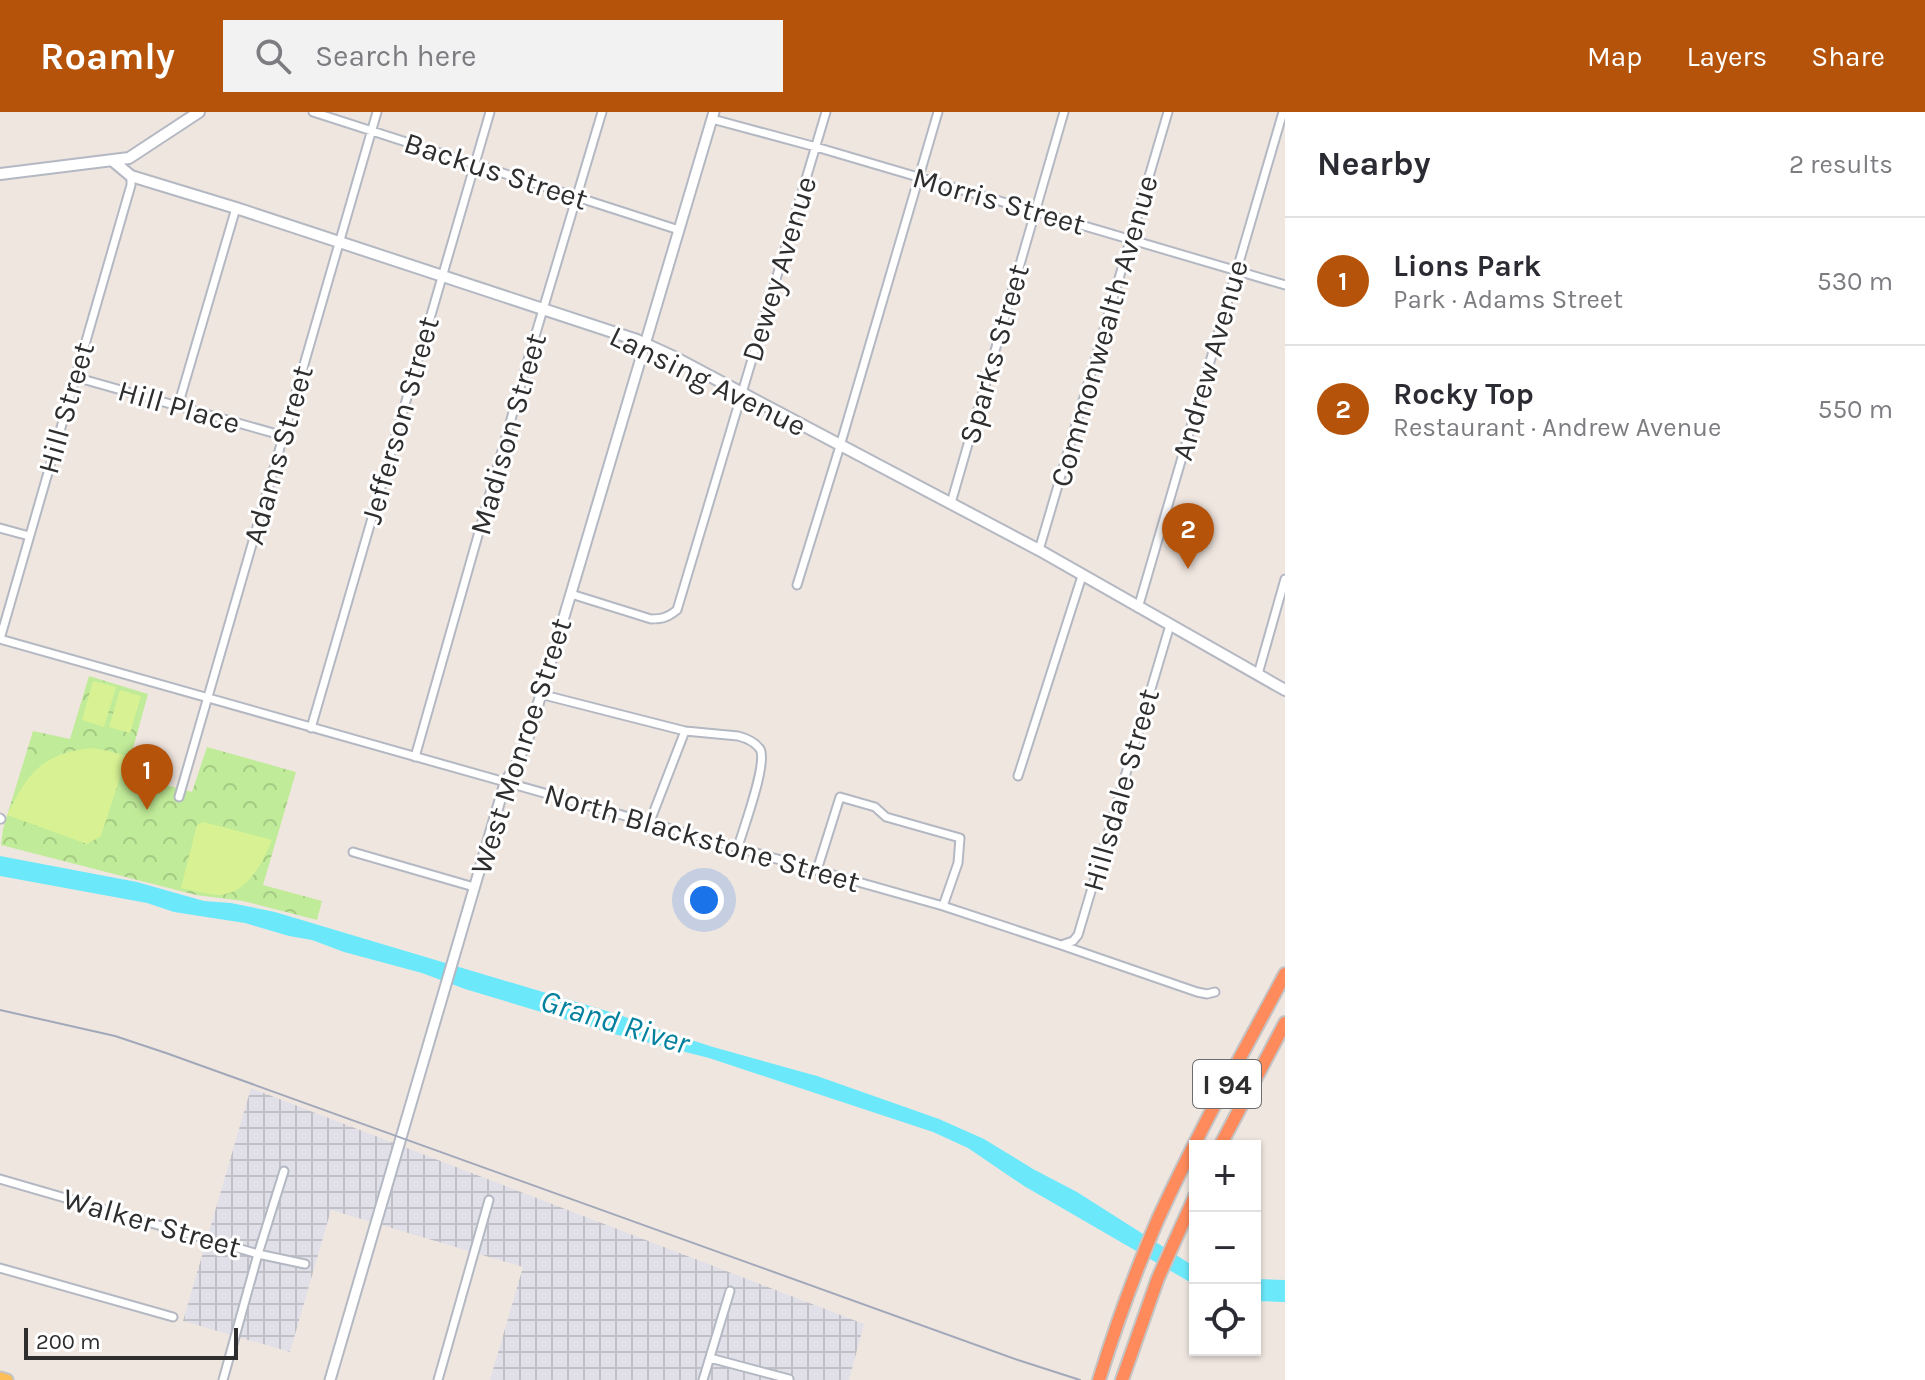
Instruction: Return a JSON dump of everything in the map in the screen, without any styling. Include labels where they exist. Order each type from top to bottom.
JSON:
[{"type":"highway","name":"I 94","points":[[1099,1380],[1128,1292],[1170,1195],[1285,974]]},
{"type":"highway","name":"I 94","points":[[1223,1140],[1285,1023]]},
{"type":"highway","points":[[1122,1380],[1158,1278],[1189,1208]]},
{"type":"main road","points":[[0,174],[129,158],[199,112]]},
{"type":"main road","name":"Lansing Avenue","points":[[113,161],[131,176],[637,340],[1039,550],[1285,690]]},
{"type":"main road","points":[[0,1378],[7,1380]]},
{"type":"street","name":"Backus Street","points":[[313,112],[679,230]]},
{"type":"street","name":"Adams Street","points":[[179,797],[377,112]]},
{"type":"street","name":"Jefferson Street","points":[[311,728],[490,112]]},
{"type":"street","name":"Madison Street","points":[[415,757],[602,112]]},
{"type":"street","name":"Dewey Avenue","points":[[571,594],[651,619],[669,617],[677,610],[826,112]]},
{"type":"street","points":[[797,585],[938,112]]},
{"type":"street","name":"Sparks Street","points":[[951,503],[1064,112]]},
{"type":"street","name":"Commonwealth Avenue","points":[[1039,550],[1168,112]]},
{"type":"street","name":"Andrew Avenue","points":[[1138,608],[1283,112]]},
{"type":"street","name":"Morris Street","points":[[713,115],[1285,285]]},
{"type":"street","name":"West Monroe Street","points":[[330,1380],[505,783],[528,738],[713,115]]},
{"type":"street","name":"Hill Street","points":[[0,639],[131,185],[131,176]]},
{"type":"street","points":[[178,406],[236,208]]},
{"type":"street","name":"Hill Place","points":[[75,377],[284,436]]},
{"type":"street","points":[[0,528],[29,536]]},
{"type":"street","points":[[1018,776],[1082,576]]},
{"type":"street","points":[[1258,674],[1285,579]]},
{"type":"street","name":"Hillsdale Street","points":[[1061,945],[1073,941],[1078,935],[1170,625]]},
{"type":"street","name":"North Blackstone Street","points":[[0,639],[943,906],[1197,992],[1215,992]]},
{"type":"street","points":[[540,694],[685,731],[738,736],[758,746],[761,773],[738,847]]},
{"type":"street","points":[[649,824],[685,731]]},
{"type":"street","points":[[817,870],[840,797],[875,807],[886,817],[960,838],[958,863],[943,906]]},
{"type":"street","points":[[353,852],[474,887]]},
{"type":"street","points":[[223,1380],[284,1171]]},
{"type":"street","name":"Walker Street","points":[[0,1179],[258,1254],[305,1264]]},
{"type":"street","points":[[438,1380],[489,1200]]},
{"type":"street","points":[[0,1268],[173,1317]]},
{"type":"street","points":[[703,1380],[730,1291]]},
{"type":"street","points":[[710,1358],[789,1379]]},
{"type":"shaded area","points":[[251,1088],[864,1324],[849,1380],[490,1380],[523,1267],[331,1210],[290,1352],[183,1321]]},
{"type":"green space","points":[[89,676],[148,694],[126,774],[192,792],[207,747],[296,772],[263,885],[322,901],[317,920],[243,901],[196,895],[1,845],[33,731],[70,739]]},
{"type":"green space","points":[[93,681],[116,687],[104,727],[82,720]]},
{"type":"green space","points":[[120,690],[141,696],[130,733],[109,727]]},
{"type":"green space","points":[[92,748],[127,756],[101,836],[87,844],[7,815],[22,787],[39,767],[61,755]]},
{"type":"green space","points":[[203,822],[272,840],[253,875],[239,889],[215,895],[181,888],[197,825]]},
{"type":"water","name":"Grand River","points":[[0,856],[137,882],[204,901],[275,912],[817,1076],[939,1119],[984,1139],[1077,1192],[1189,1263],[1189,1282],[1024,1186],[968,1148],[933,1132],[709,1058],[614,1034],[312,940],[245,923],[174,912],[147,903],[0,876]]},
{"type":"water","points":[[1261,1279],[1285,1280],[1285,1302],[1261,1301]]},
{"type":"railway","points":[[0,1010],[115,1036],[166,1053],[1080,1380]]},
{"type":"place","name":"Rocky Top","points":[[1188,569]]},
{"type":"place","name":"Lions Park","points":[[147,810]]}]
